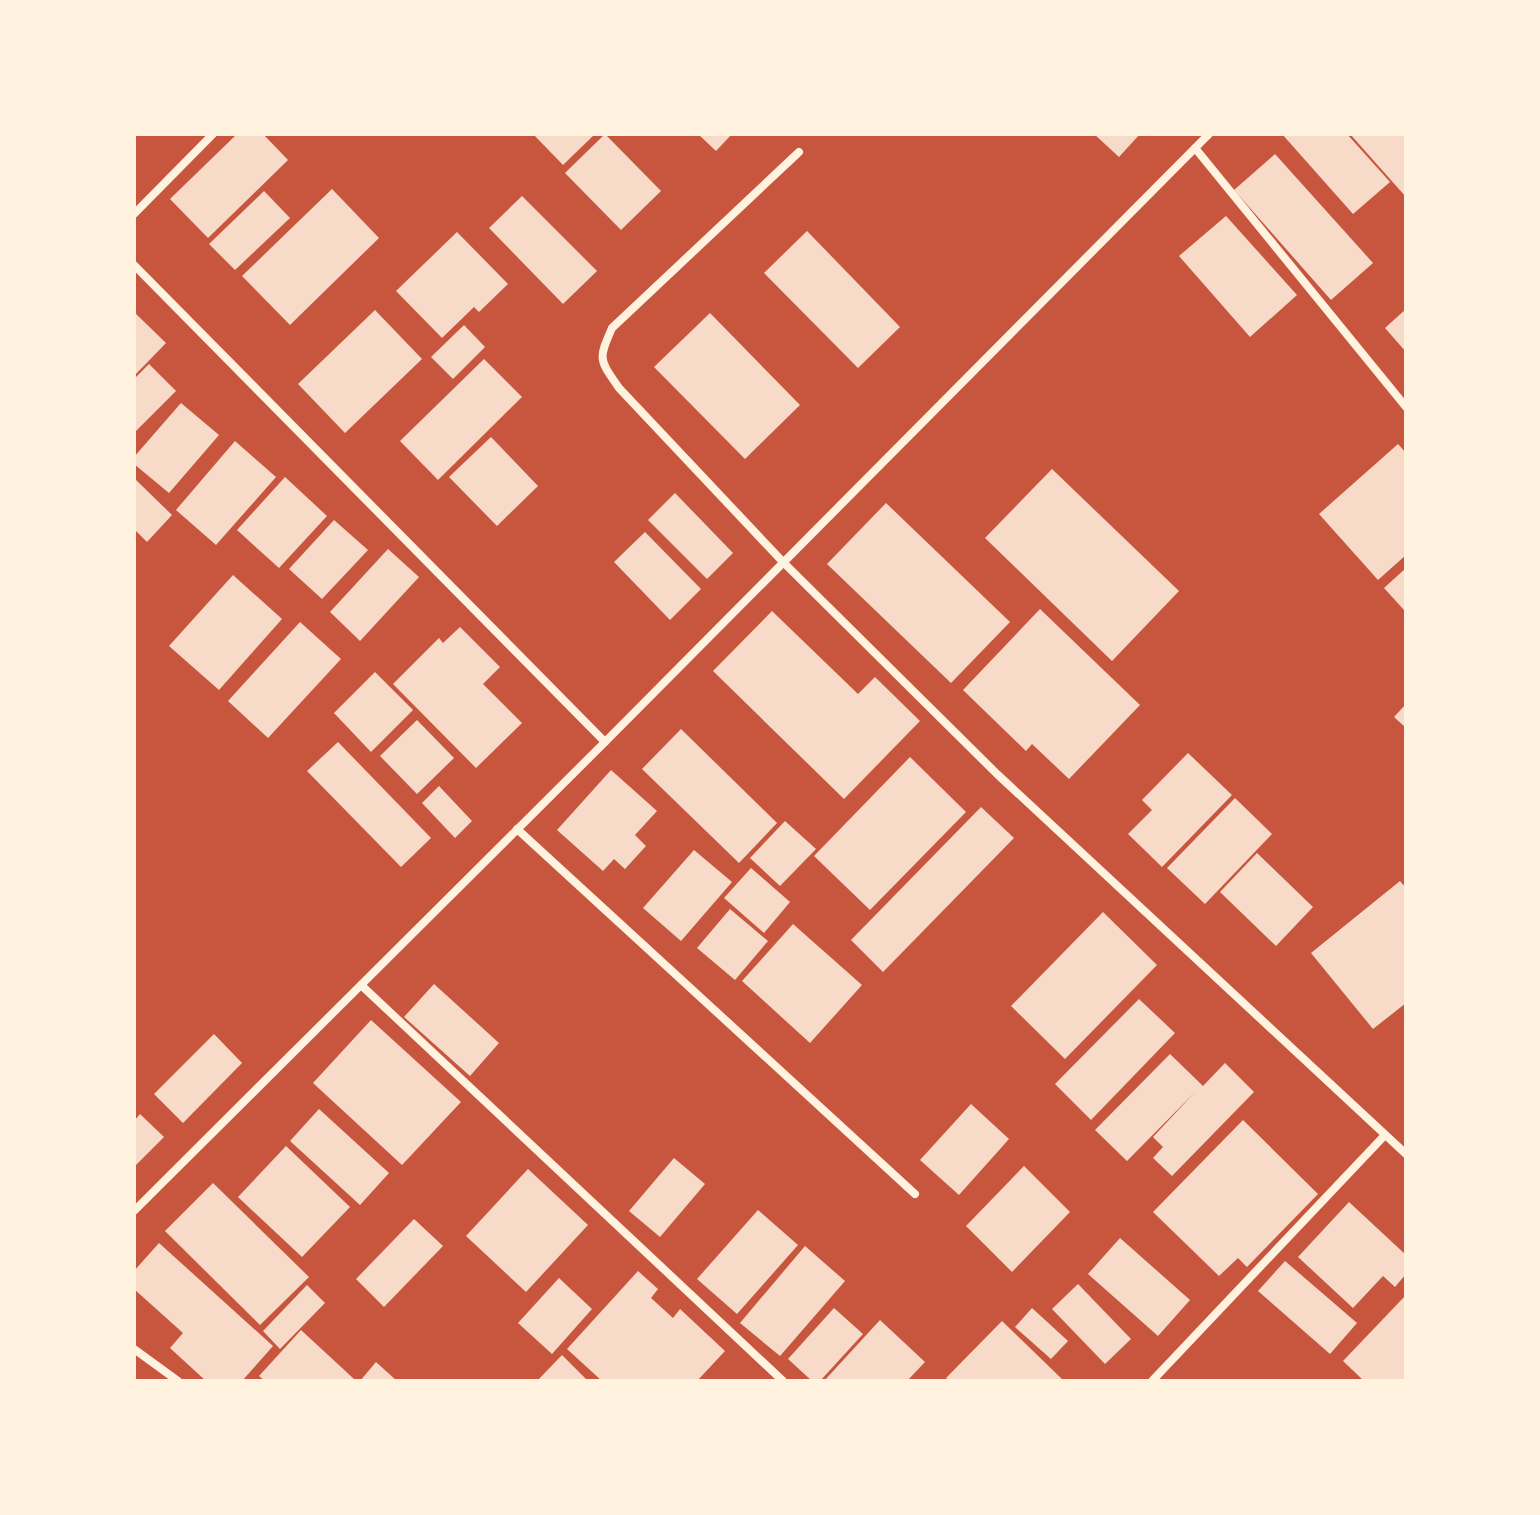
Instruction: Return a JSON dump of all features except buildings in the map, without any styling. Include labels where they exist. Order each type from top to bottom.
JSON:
[{"type":"street","points":[[134,214],[213,134]]},
{"type":"street","points":[[134,1211],[1209,134]]},
{"type":"street","points":[[1195,148],[1406,407]]},
{"type":"street","points":[[799,152],[612,328],[601,353],[603,365],[619,388],[783,562],[997,774],[1406,1154]]},
{"type":"street","points":[[134,265],[605,742]]},
{"type":"street","points":[[517,829],[915,1194]]},
{"type":"street","points":[[361,985],[783,1381]]},
{"type":"street","points":[[1152,1381],[1385,1135]]},
{"type":"street","points":[[134,1349],[178,1381]]}]
